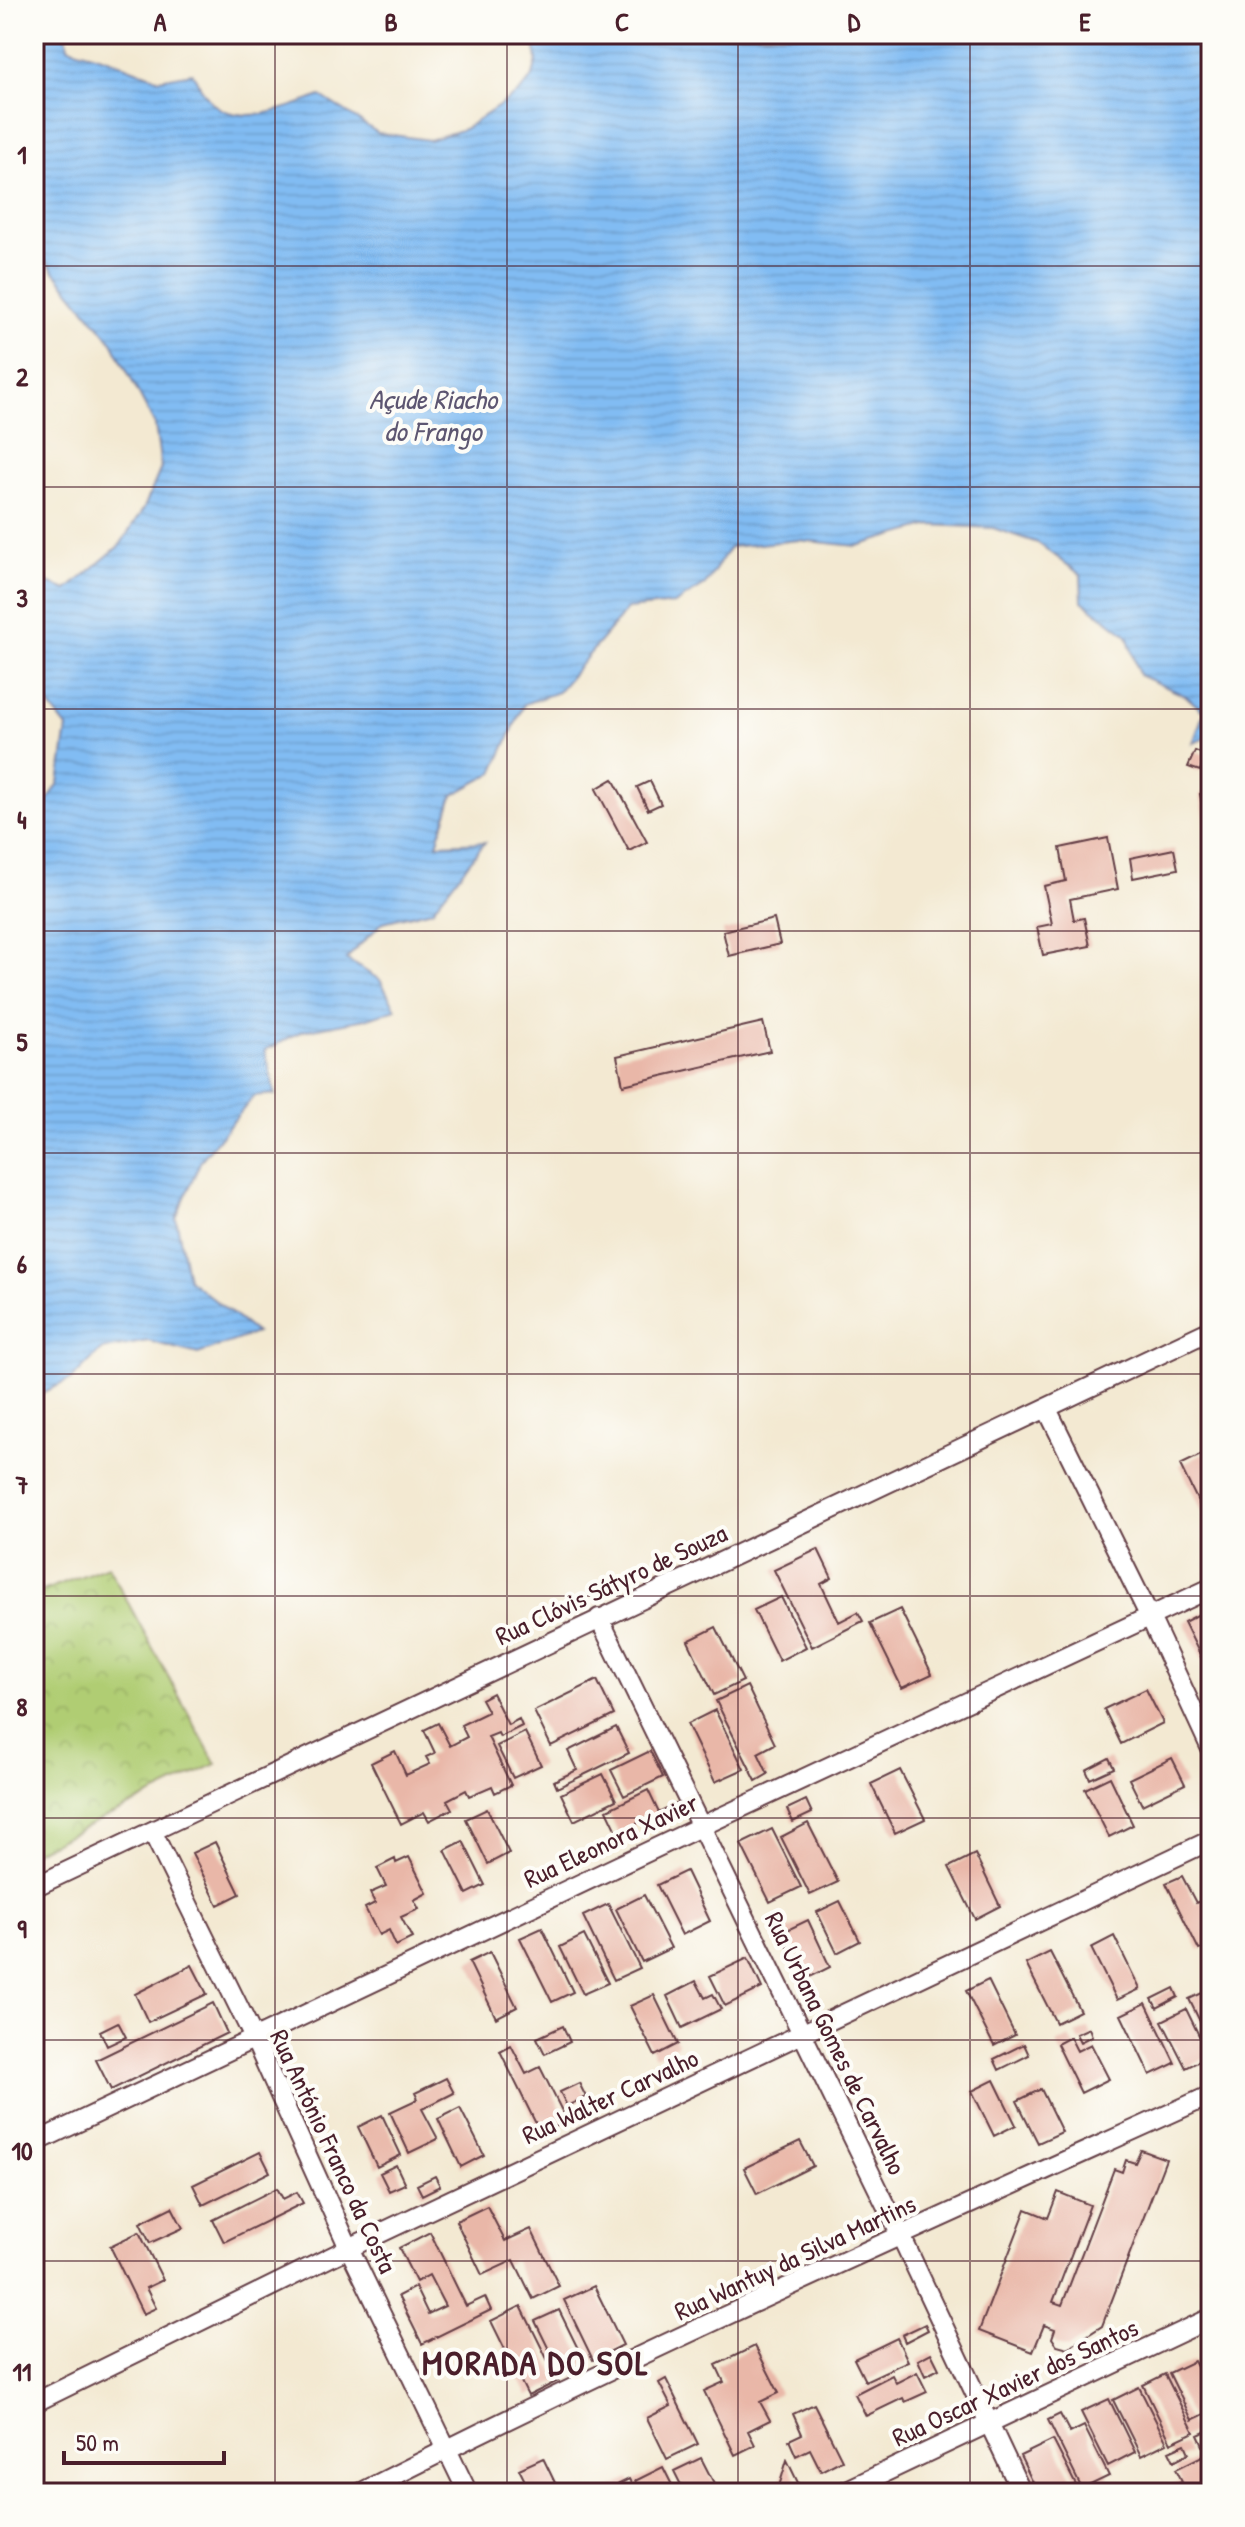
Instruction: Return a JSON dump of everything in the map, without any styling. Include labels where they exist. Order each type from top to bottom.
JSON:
[{"type":"street","name":"Rua Clóvis Sátyro de Souza","points":[[34,1887],[1211,1330]]},
{"type":"street","points":[[1047,1409],[1150,1617],[1211,1749]]},
{"type":"street","name":"Rua Eleonora Xavier","points":[[34,2143],[1211,1588]]},
{"type":"street","name":"Rua Urbana Gomes de Carvalho","points":[[599,1618],[901,2236],[1022,2493]]},
{"type":"street","name":"Rua António Franco da Costa","points":[[152,1831],[254,2038],[349,2248],[468,2493]]},
{"type":"street","name":"Rua Walter Carvalho","points":[[34,2403],[349,2248],[1211,1840]]},
{"type":"street","name":"Rua Wantuy da Silva Martins","points":[[360,2493],[448,2448],[901,2236],[1211,2095]]},
{"type":"street","name":"Rua Oscar Xavier dos Santos","points":[[841,2493],[1211,2318]]},
{"type":"green space","points":[[108,1566],[216,1764],[34,1852],[34,1594]]},
{"type":"water","name":"Açude Riacho do Frango","points":[[34,34],[66,34],[68,47],[159,79],[192,73],[210,101],[225,111],[252,115],[267,113],[321,96],[378,133],[429,140],[464,129],[520,92],[533,76],[537,60],[536,34],[1211,34],[1211,736],[1193,743],[1204,712],[1186,696],[1139,675],[1127,635],[1082,601],[1081,575],[1038,543],[993,528],[931,525],[857,546],[798,540],[730,547],[705,585],[674,604],[627,609],[558,692],[524,704],[493,773],[453,795],[437,844],[485,842],[432,910],[383,922],[346,959],[380,980],[396,1009],[365,1019],[302,1031],[265,1050],[275,1094],[254,1096],[201,1160],[176,1218],[188,1279],[256,1333],[198,1354],[148,1341],[101,1350],[72,1379],[40,1394],[34,1392],[34,821],[59,783],[67,728],[34,686],[34,578],[67,590],[120,545],[144,508],[161,468],[155,425],[112,342],[38,252],[34,239]]},
{"type":"building","points":[[1195,751],[1206,755],[1200,771],[1188,767]]},
{"type":"building","points":[[613,779],[647,842],[629,851],[596,789]]},
{"type":"building","points":[[650,781],[661,804],[648,810],[637,787]]},
{"type":"building","points":[[1211,791],[1211,840],[1210,840],[1200,794]]},
{"type":"building","points":[[1108,838],[1118,889],[1070,899],[1074,920],[1084,918],[1090,946],[1043,955],[1037,927],[1052,924],[1044,886],[1066,881],[1060,848]]},
{"type":"building","points":[[1174,849],[1178,869],[1133,878],[1130,858]]},
{"type":"building","points":[[774,919],[780,944],[729,956],[723,931]]},
{"type":"building","points":[[763,1022],[770,1051],[623,1085],[617,1056]]},
{"type":"building","points":[[1211,1450],[1211,1513],[1205,1516],[1180,1465]]},
{"type":"building","points":[[818,1549],[832,1578],[821,1584],[839,1622],[858,1612],[863,1621],[812,1647],[774,1570]]},
{"type":"building","points":[[781,1597],[806,1647],[779,1661],[754,1610]]},
{"type":"building","points":[[1211,1608],[1211,1677],[1184,1622]]},
{"type":"building","points":[[900,1609],[932,1674],[902,1688],[870,1623]]},
{"type":"building","points":[[716,1627],[743,1681],[714,1695],[688,1641]]},
{"type":"building","points":[[597,1680],[614,1715],[551,1746],[534,1711]]},
{"type":"building","points":[[747,1686],[775,1744],[758,1753],[768,1774],[756,1781],[716,1701]]},
{"type":"building","points":[[1146,1689],[1163,1723],[1121,1744],[1104,1709]]},
{"type":"building","points":[[492,1693],[508,1725],[519,1719],[522,1726],[500,1737],[498,1733],[488,1737],[511,1785],[495,1793],[492,1786],[469,1796],[466,1790],[447,1800],[452,1809],[429,1821],[424,1812],[401,1824],[371,1763],[395,1751],[406,1775],[430,1764],[426,1757],[435,1753],[424,1730],[438,1723],[450,1746],[467,1737],[461,1725],[488,1712],[481,1699]]},
{"type":"building","points":[[715,1710],[744,1769],[715,1782],[687,1724]]},
{"type":"building","points":[[616,1727],[629,1753],[557,1788],[554,1781],[577,1770],[568,1751]]},
{"type":"building","points":[[525,1732],[541,1765],[513,1778],[497,1746]]},
{"type":"building","points":[[650,1751],[663,1777],[624,1796],[611,1770]]},
{"type":"building","points":[[1109,1758],[1114,1768],[1090,1779],[1086,1770]]},
{"type":"building","points":[[1172,1758],[1185,1784],[1142,1805],[1129,1779]]},
{"type":"building","points":[[900,1770],[925,1819],[895,1833],[871,1784]]},
{"type":"building","points":[[603,1774],[616,1800],[574,1821],[561,1794]]},
{"type":"building","points":[[1110,1777],[1133,1825],[1109,1837],[1085,1789]]},
{"type":"building","points":[[648,1790],[659,1813],[676,1804],[682,1816],[655,1829],[650,1817],[618,1833],[607,1810]]},
{"type":"building","points":[[806,1800],[812,1813],[793,1822],[787,1809]]},
{"type":"building","points":[[487,1809],[509,1853],[488,1864],[466,1819]]},
{"type":"building","points":[[808,1823],[838,1882],[810,1895],[781,1837]]},
{"type":"building","points":[[772,1829],[801,1887],[770,1902],[741,1844]]},
{"type":"building","points":[[463,1841],[485,1885],[467,1894],[445,1850]]},
{"type":"building","points":[[215,1842],[240,1894],[218,1905],[192,1853]]},
{"type":"building","points":[[975,1854],[1000,1906],[975,1919],[949,1867]]},
{"type":"building","points":[[409,1857],[427,1893],[414,1900],[419,1909],[401,1917],[412,1938],[396,1946],[389,1930],[379,1935],[365,1908],[375,1903],[370,1893],[386,1886],[377,1868],[395,1859],[396,1863]]},
{"type":"building","points":[[686,1871],[710,1921],[682,1935],[657,1885]]},
{"type":"building","points":[[1182,1876],[1196,1903],[1211,1896],[1211,1945],[1199,1950],[1166,1883]]},
{"type":"building","points":[[644,1895],[671,1948],[642,1962],[616,1909]]},
{"type":"building","points":[[840,1901],[860,1941],[837,1953],[817,1912]]},
{"type":"building","points":[[608,1904],[640,1968],[614,1980],[583,1916]]},
{"type":"building","points":[[808,1920],[830,1967],[804,1980],[781,1933]]},
{"type":"building","points":[[542,1928],[573,1992],[552,2002],[520,1938]]},
{"type":"building","points":[[584,1935],[608,1983],[583,1994],[560,1947]]},
{"type":"building","points":[[1114,1936],[1140,1989],[1117,2000],[1091,1948]]},
{"type":"building","points":[[490,1952],[517,2007],[496,2018],[469,1962]]},
{"type":"building","points":[[1050,1952],[1080,2011],[1056,2023],[1026,1964]]},
{"type":"building","points":[[748,1958],[762,1988],[725,2006],[710,1976]]},
{"type":"building","points":[[192,1965],[207,1994],[148,2022],[135,1994]]},
{"type":"building","points":[[988,1980],[1015,2035],[994,2046],[966,1991]]},
{"type":"building","points":[[696,1981],[705,1998],[713,1994],[721,2009],[682,2028],[667,1996]]},
{"type":"building","points":[[1174,1988],[1178,1997],[1157,2008],[1152,1999]]},
{"type":"building","points":[[1211,1989],[1211,2044],[1189,1999]]},
{"type":"building","points":[[654,1995],[678,2044],[655,2056],[630,2006]]},
{"type":"building","points":[[213,2003],[227,2033],[111,2090],[96,2060]]},
{"type":"building","points":[[1146,2003],[1175,2063],[1150,2075],[1121,2015]]},
{"type":"building","points":[[1186,2009],[1209,2056],[1186,2068],[1162,2021]]},
{"type":"building","points":[[118,2022],[126,2037],[107,2046],[100,2031]]},
{"type":"building","points":[[563,2026],[570,2042],[545,2054],[537,2038]]},
{"type":"building","points":[[1089,2028],[1092,2036],[1080,2042],[1076,2034]]},
{"type":"building","points":[[1070,2037],[1077,2051],[1091,2044],[1109,2079],[1081,2093],[1057,2044]]},
{"type":"building","points":[[1024,2044],[1029,2055],[999,2070],[994,2059]]},
{"type":"building","points":[[511,2045],[526,2074],[540,2067],[567,2121],[541,2134],[500,2051]]},
{"type":"building","points":[[446,2078],[454,2093],[422,2109],[438,2139],[409,2153],[390,2112],[418,2099],[415,2093]]},
{"type":"building","points":[[994,2080],[1016,2125],[994,2136],[972,2091]]},
{"type":"building","points":[[579,2083],[586,2097],[567,2106],[560,2092]]},
{"type":"building","points":[[1041,2089],[1062,2132],[1038,2143],[1017,2101]]},
{"type":"building","points":[[460,2108],[484,2155],[461,2167],[438,2119]]},
{"type":"building","points":[[382,2115],[401,2155],[377,2167],[358,2127]]},
{"type":"building","points":[[800,2141],[813,2166],[757,2194],[744,2168]]},
{"type":"building","points":[[1141,2150],[1166,2159],[1102,2326],[1068,2348],[1057,2345],[1052,2338],[1055,2329],[1044,2325],[1033,2352],[979,2331],[1026,2209],[1048,2218],[1058,2192],[1090,2205],[1053,2302],[1062,2305],[1114,2169],[1122,2172],[1126,2160],[1135,2163]]},
{"type":"building","points":[[260,2152],[270,2172],[203,2205],[193,2185]]},
{"type":"building","points":[[396,2165],[405,2184],[389,2191],[380,2173]]},
{"type":"building","points":[[435,2176],[440,2186],[422,2195],[417,2185]]},
{"type":"building","points":[[277,2188],[283,2199],[297,2192],[303,2203],[224,2242],[213,2220]]},
{"type":"building","points":[[487,2206],[505,2241],[531,2229],[559,2286],[533,2299],[514,2260],[482,2275],[456,2221]]},
{"type":"building","points":[[172,2207],[183,2228],[150,2243],[140,2223]]},
{"type":"building","points":[[139,2232],[163,2280],[146,2288],[156,2308],[143,2314],[110,2246]]},
{"type":"building","points":[[430,2232],[466,2306],[485,2297],[491,2310],[422,2344],[398,2296],[415,2287],[428,2314],[445,2306],[429,2275],[416,2282],[399,2248]]},
{"type":"building","points":[[594,2286],[623,2345],[593,2360],[564,2300]]},
{"type":"building","points":[[521,2306],[558,2381],[528,2396],[491,2321]]},
{"type":"building","points":[[559,2310],[585,2363],[561,2374],[535,2321]]},
{"type":"building","points":[[925,2324],[928,2330],[905,2342],[902,2335]]},
{"type":"building","points":[[897,2338],[908,2361],[865,2381],[854,2359]]},
{"type":"building","points":[[755,2346],[779,2393],[760,2402],[770,2420],[748,2431],[755,2445],[735,2455],[704,2391],[724,2382],[716,2365]]},
{"type":"building","points":[[931,2353],[939,2369],[925,2376],[918,2360]]},
{"type":"building","points":[[1194,2361],[1211,2394],[1211,2411],[1192,2420],[1169,2373]]},
{"type":"building","points":[[917,2372],[927,2392],[905,2402],[903,2398],[866,2416],[855,2394],[892,2375],[896,2383]]},
{"type":"building","points":[[1165,2374],[1194,2432],[1171,2443],[1143,2385]]},
{"type":"building","points":[[666,2379],[698,2444],[667,2459],[647,2418],[671,2406],[659,2383]]},
{"type":"building","points":[[1139,2387],[1167,2443],[1141,2456],[1113,2400]]},
{"type":"building","points":[[1109,2399],[1135,2452],[1108,2466],[1081,2412]]},
{"type":"building","points":[[814,2404],[842,2460],[821,2471],[810,2449],[796,2456],[789,2440],[802,2434],[793,2414]]},
{"type":"building","points":[[1060,2414],[1070,2433],[1084,2426],[1109,2476],[1082,2489],[1048,2420]]},
{"type":"building","points":[[1211,2429],[1211,2444],[1204,2448],[1198,2435]]},
{"type":"building","points":[[1053,2440],[1080,2493],[1038,2493],[1020,2456]]},
{"type":"building","points":[[1185,2444],[1189,2453],[1174,2461],[1169,2451]]},
{"type":"building","points":[[1202,2456],[1211,2473],[1211,2486],[1198,2493],[1158,2493],[1182,2481],[1176,2469]]},
{"type":"building","points":[[543,2458],[560,2493],[531,2493],[519,2469]]},
{"type":"building","points":[[701,2458],[719,2493],[685,2493],[674,2471]]},
{"type":"building","points":[[787,2460],[802,2491],[798,2493],[777,2493]]},
{"type":"building","points":[[663,2467],[676,2493],[641,2493],[635,2481]]},
{"type":"building","points":[[629,2479],[636,2493],[601,2493]]},
{"type":"building","points":[[994,2483],[999,2493],[973,2493]]},
{"type":"district","name":"MORADA DO SOL","points":[[536,2363]]}]
